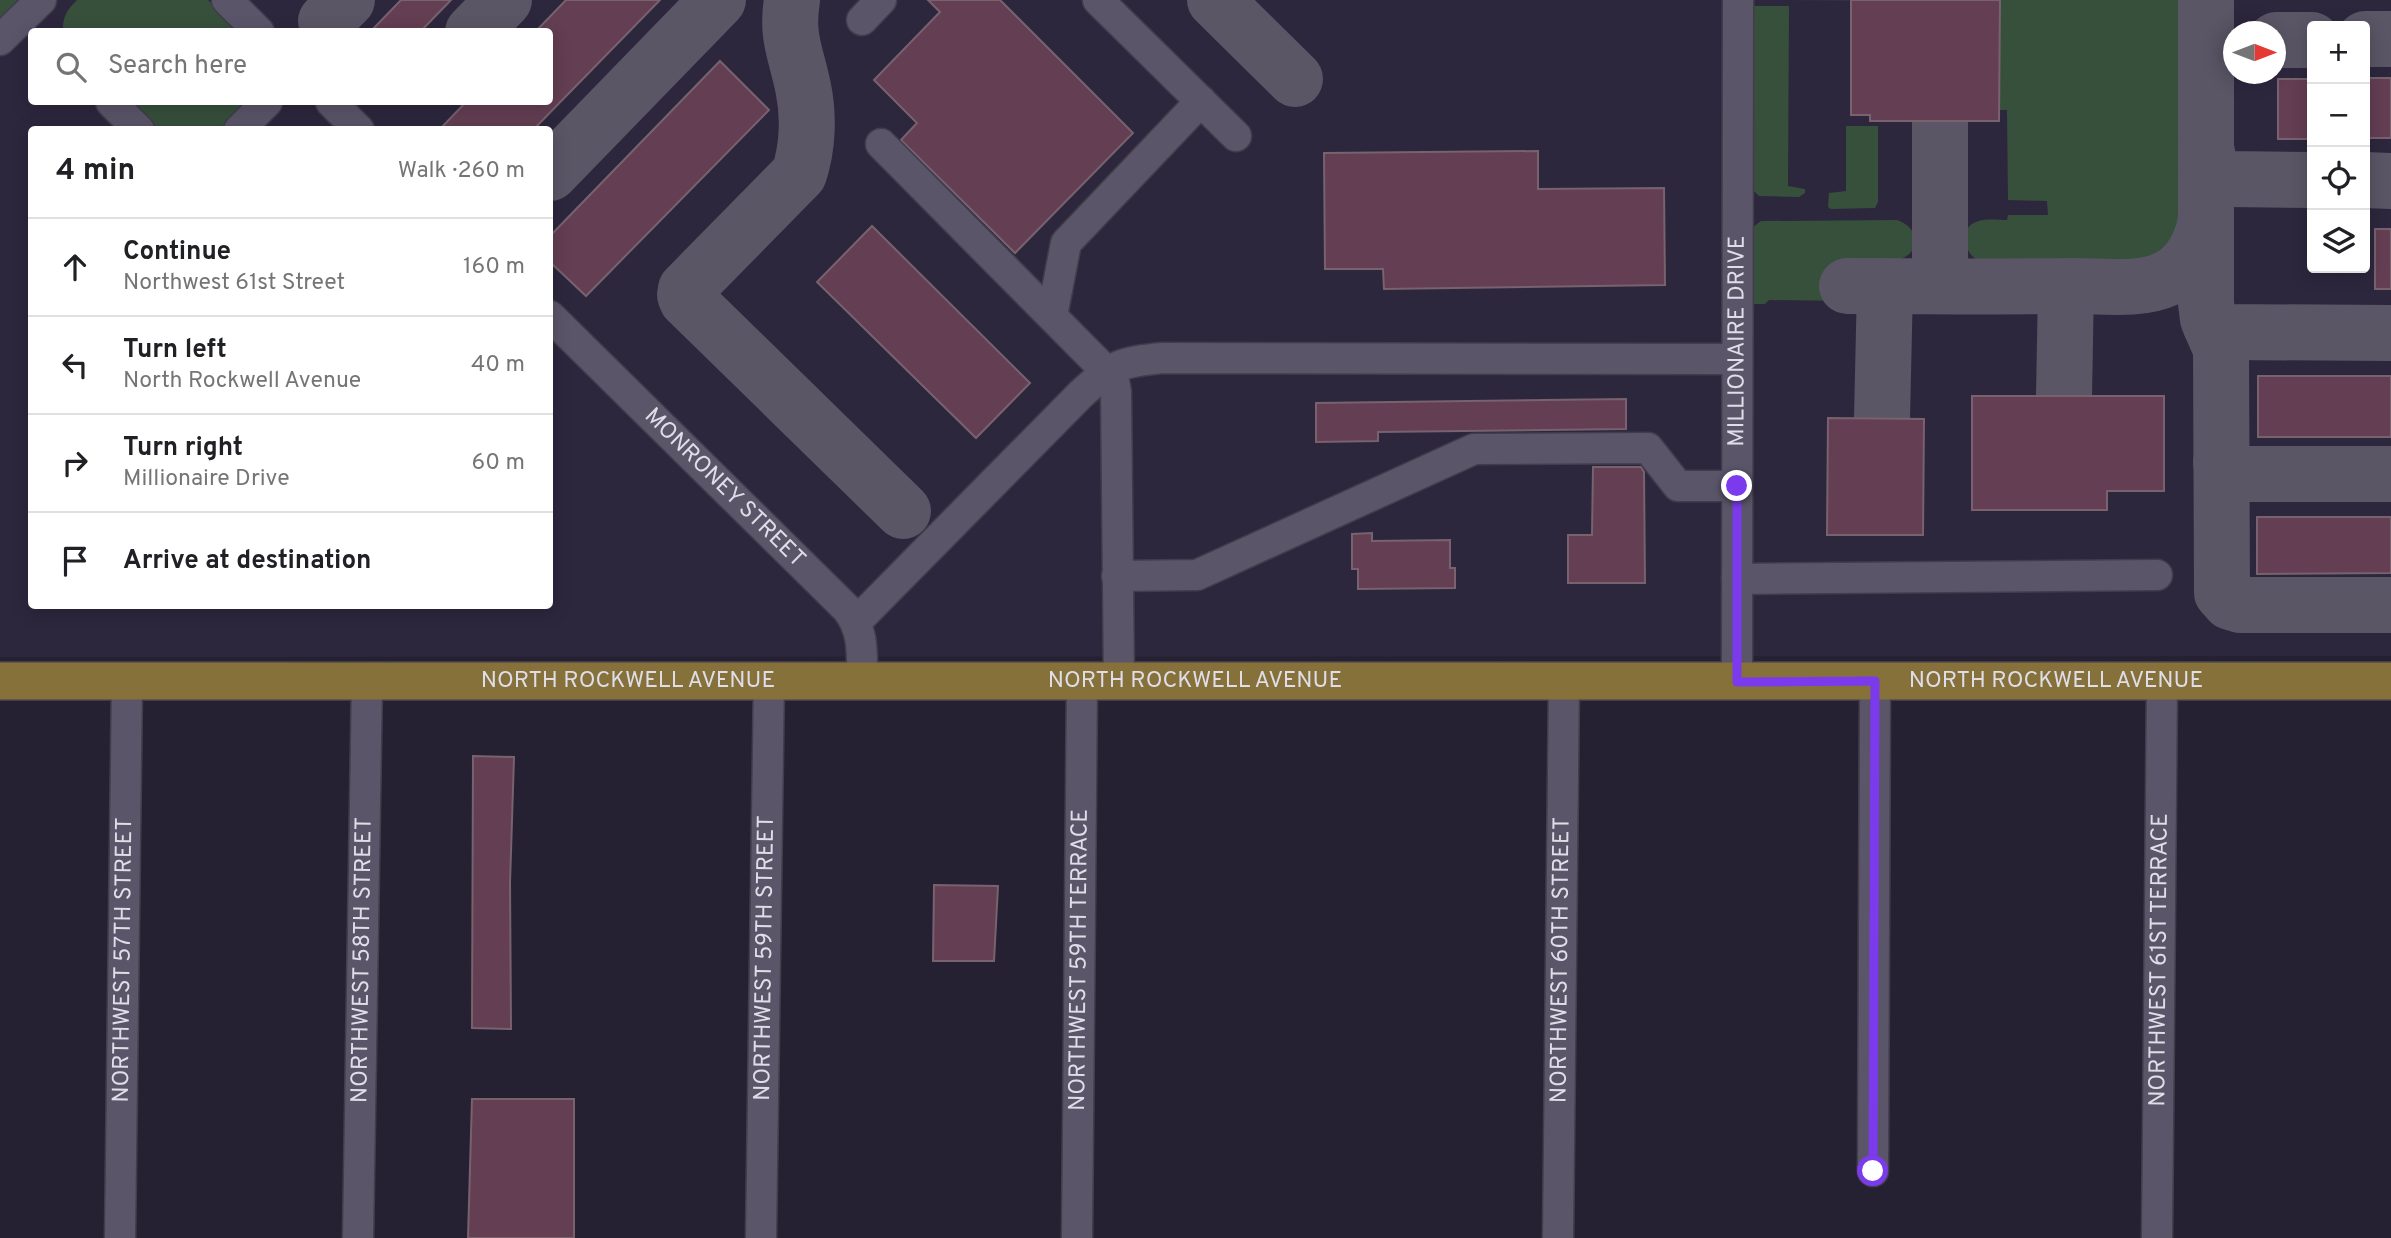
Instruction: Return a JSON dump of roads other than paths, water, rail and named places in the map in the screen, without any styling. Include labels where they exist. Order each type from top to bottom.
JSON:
[{"type":"main road","name":"NORTH ROCKWELL AVENUE","points":[[0,681],[2391,681]]},
{"type":"street","points":[[227,0],[255,28]]},
{"type":"street","points":[[1098,0],[1236,136]]},
{"type":"street","name":"MILLIONAIRE DRIVE","points":[[1737,682],[1738,0]]},
{"type":"street","points":[[0,40],[36,16]]},
{"type":"street","points":[[1052,316],[1066,243],[1201,102]]},
{"type":"street","points":[[114,105],[135,126]]},
{"type":"street","points":[[243,126],[264,105]]},
{"type":"street","points":[[334,105],[355,126]]},
{"type":"street","points":[[881,144],[1114,381],[1119,680]]},
{"type":"street","name":"MONRONEY STREET","points":[[553,319],[826,586],[857,621]]},
{"type":"street","points":[[862,680],[863,646],[857,621],[1106,371],[1138,360],[1163,358],[1737,359]]},
{"type":"street","points":[[1117,576],[1197,575],[1474,449],[1648,448],[1678,486],[1737,486]]},
{"type":"street","points":[[1737,579],[2157,575]]},
{"type":"street","name":"NORTHWEST 59TH STREET","points":[[761,1238],[769,679]]},
{"type":"street","name":"NORTHWEST 58TH STREET","points":[[358,1238],[367,680]]},
{"type":"street","name":"NORTHWEST 59TH TERRACE","points":[[1077,1238],[1082,680]]},
{"type":"street","name":"NORTHWEST 60TH STREET","points":[[1558,1238],[1564,681]]},
{"type":"street","points":[[1873,1171],[1875,681]]},
{"type":"street","name":"NORTHWEST 61ST TERRACE","points":[[2157,1238],[2162,681]]},
{"type":"street","name":"NORTHWEST 57TH STREET","points":[[120,1238],[127,682]]}]
